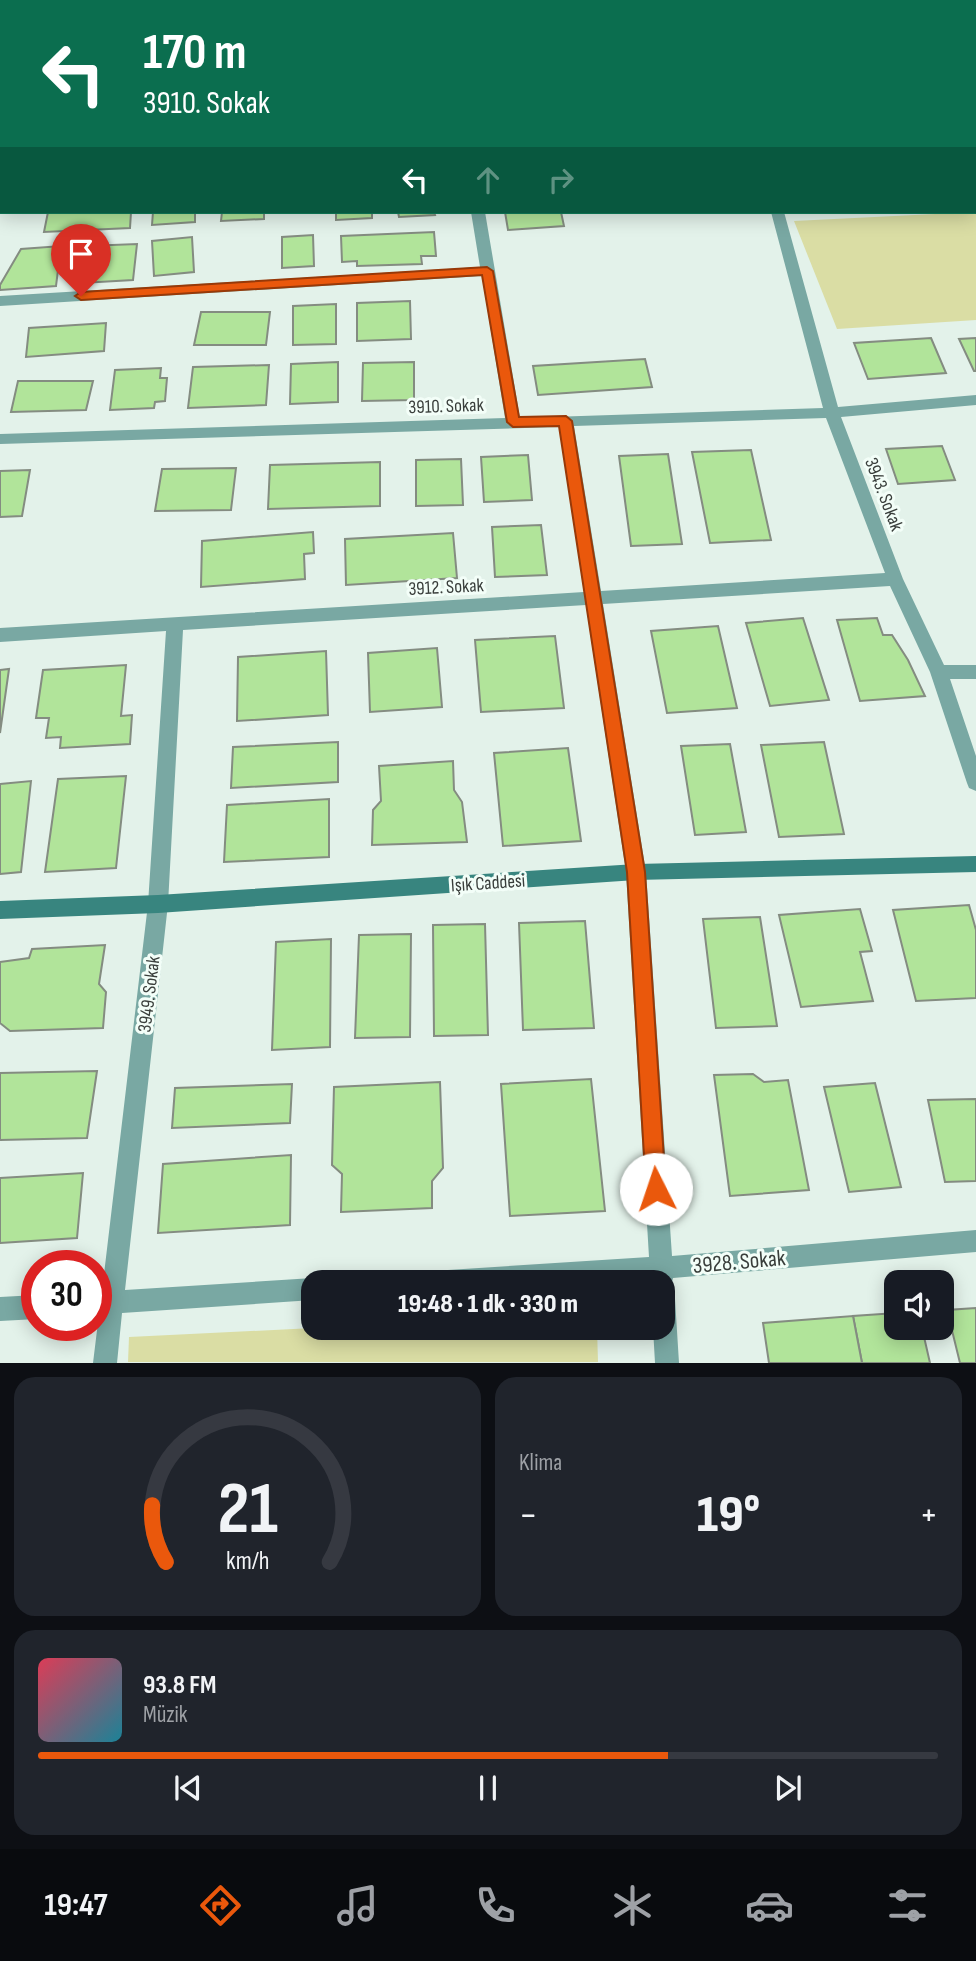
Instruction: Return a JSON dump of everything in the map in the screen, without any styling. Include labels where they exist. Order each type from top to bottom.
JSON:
[{"type":"street","points":[[478,214],[513,422]]},
{"type":"street","name":"3943. Sokak","points":[[778,214],[832,413],[895,579],[939,672],[976,783]]},
{"type":"street","points":[[0,301],[487,271]]},
{"type":"street","name":"3910. Sokak","points":[[0,439],[832,413],[976,400]]},
{"type":"street","points":[[566,421],[636,872],[662,1270]]},
{"type":"street","name":"3912. Sokak","points":[[0,635],[895,579]]},
{"type":"street","name":"3949. Sokak","points":[[111,1250],[158,904],[176,624]]},
{"type":"street","points":[[939,672],[976,672]]},
{"type":"street","name":"Işık Caddesi","points":[[0,910],[158,904],[636,872],[976,864]]},
{"type":"street","name":"3928. Sokak","points":[[675,1274],[976,1241]]},
{"type":"street","points":[[112,1302],[301,1290]]},
{"type":"street","points":[[0,1309],[21,1308]]},
{"type":"street","points":[[666,1340],[667,1363]]},
{"type":"street","name":"3949. Sokak","points":[[105,1341],[105,1363]]},
{"type":"green space","points":[[976,214],[976,320],[837,329],[794,221]]},
{"type":"green space","points":[[301,1329],[301,1340],[597,1340],[598,1362],[128,1362],[129,1337]]},
{"type":"building","points":[[48,214],[131,214],[130,228],[44,232]]},
{"type":"building","points":[[153,214],[195,214],[195,222],[152,225]]},
{"type":"building","points":[[222,214],[264,214],[264,219],[221,221]]},
{"type":"building","points":[[336,214],[372,214],[372,218],[336,220]]},
{"type":"building","points":[[398,214],[435,215],[399,217]]},
{"type":"building","points":[[505,214],[561,214],[564,226],[508,230]]},
{"type":"building","points":[[434,232],[436,256],[421,256],[422,264],[357,266],[357,261],[342,262],[341,236]]},
{"type":"building","points":[[313,235],[314,266],[282,268],[282,237]]},
{"type":"building","points":[[192,237],[194,272],[154,276],[152,241]]},
{"type":"building","points":[[137,244],[133,280],[82,283],[87,246]]},
{"type":"building","points":[[61,246],[56,286],[0,290],[0,285],[21,249]]},
{"type":"building","points":[[410,301],[411,339],[357,341],[357,303]]},
{"type":"building","points":[[336,304],[336,344],[293,345],[293,306]]},
{"type":"building","points":[[201,312],[270,312],[266,345],[194,345]]},
{"type":"building","points":[[106,323],[104,351],[26,357],[29,328]]},
{"type":"building","points":[[931,338],[946,373],[868,379],[854,343]]},
{"type":"building","points":[[976,338],[976,371],[974,371],[959,339]]},
{"type":"building","points":[[645,359],[652,387],[538,395],[533,366]]},
{"type":"building","points":[[338,362],[338,402],[290,404],[291,364]]},
{"type":"building","points":[[414,362],[414,400],[362,401],[363,363]]},
{"type":"building","points":[[269,365],[266,405],[188,408],[193,367]]},
{"type":"building","points":[[161,368],[160,378],[167,378],[165,401],[155,402],[154,408],[110,410],[115,370]]},
{"type":"building","points":[[18,381],[93,381],[86,410],[11,412]]},
{"type":"building","points":[[942,446],[955,480],[898,484],[886,449]]},
{"type":"building","points":[[751,450],[771,540],[710,543],[692,452]]},
{"type":"building","points":[[668,454],[682,544],[631,546],[619,456]]},
{"type":"building","points":[[528,455],[532,500],[484,502],[481,457]]},
{"type":"building","points":[[461,459],[463,505],[416,506],[416,460]]},
{"type":"building","points":[[380,462],[380,506],[268,509],[270,465]]},
{"type":"building","points":[[236,468],[231,510],[155,511],[162,469]]},
{"type":"building","points":[[30,470],[22,516],[0,517],[0,471]]},
{"type":"building","points":[[541,525],[547,575],[495,577],[492,527]]},
{"type":"building","points":[[313,532],[314,553],[304,554],[305,579],[201,587],[202,541]]},
{"type":"building","points":[[453,533],[457,578],[346,585],[345,539]]},
{"type":"building","points":[[803,618],[829,700],[770,706],[746,623]]},
{"type":"building","points":[[877,618],[883,635],[892,635],[908,660],[925,696],[860,701],[837,620]]},
{"type":"building","points":[[718,626],[737,708],[667,713],[651,631]]},
{"type":"building","points":[[555,636],[564,708],[481,712],[475,640]]},
{"type":"building","points":[[437,648],[442,707],[370,712],[368,653]]},
{"type":"building","points":[[326,651],[328,715],[237,721],[238,657]]},
{"type":"building","points":[[126,665],[121,716],[132,715],[130,744],[60,748],[61,737],[46,738],[49,718],[36,718],[43,670]]},
{"type":"building","points":[[9,669],[0,733],[0,670]]},
{"type":"building","points":[[338,742],[338,782],[231,788],[233,747]]},
{"type":"building","points":[[824,742],[844,834],[779,837],[761,745]]},
{"type":"building","points":[[730,744],[746,832],[695,835],[681,746]]},
{"type":"building","points":[[568,748],[581,841],[503,846],[494,753]]},
{"type":"building","points":[[453,761],[454,790],[462,802],[467,842],[372,845],[373,810],[381,801],[379,766]]},
{"type":"building","points":[[126,776],[116,868],[45,872],[58,779]]},
{"type":"building","points":[[31,781],[21,872],[0,874],[0,784]]},
{"type":"building","points":[[329,799],[329,857],[224,862],[227,805]]},
{"type":"building","points":[[969,905],[976,930],[976,998],[916,1001],[893,910]]},
{"type":"building","points":[[860,909],[872,951],[860,952],[873,1001],[801,1007],[779,915]]},
{"type":"building","points":[[760,917],[777,1026],[716,1028],[703,919]]},
{"type":"building","points":[[585,921],[594,1028],[523,1030],[519,923]]},
{"type":"building","points":[[485,924],[488,1035],[434,1036],[433,925]]},
{"type":"building","points":[[411,934],[410,1037],[355,1038],[359,935]]},
{"type":"building","points":[[331,939],[330,1047],[272,1050],[276,942]]},
{"type":"building","points":[[105,945],[99,984],[106,992],[103,1028],[10,1031],[0,1023],[0,962],[29,958],[32,949]]},
{"type":"building","points":[[97,1071],[87,1138],[0,1140],[0,1073]]},
{"type":"building","points":[[753,1074],[764,1082],[788,1080],[809,1190],[730,1196],[714,1075]]},
{"type":"building","points":[[591,1079],[605,1211],[510,1216],[501,1084]]},
{"type":"building","points":[[440,1082],[443,1168],[432,1181],[432,1208],[341,1212],[342,1174],[332,1165],[334,1087]]},
{"type":"building","points":[[875,1083],[901,1187],[849,1192],[824,1087]]},
{"type":"building","points":[[292,1084],[290,1123],[172,1128],[175,1088]]},
{"type":"building","points":[[976,1099],[976,1181],[945,1182],[928,1100]]},
{"type":"building","points":[[291,1155],[290,1225],[158,1233],[163,1164]]},
{"type":"building","points":[[83,1173],[77,1238],[0,1243],[0,1178]]},
{"type":"building","points":[[976,1308],[976,1363],[960,1363],[954,1339],[954,1310]]},
{"type":"building","points":[[884,1314],[884,1340],[925,1340],[930,1363],[862,1363],[853,1316]]},
{"type":"building","points":[[853,1316],[862,1363],[769,1363],[763,1323]]},
{"type":"route","points":[[81,296],[487,271],[513,422],[566,421],[636,872],[656,1189]]}]
